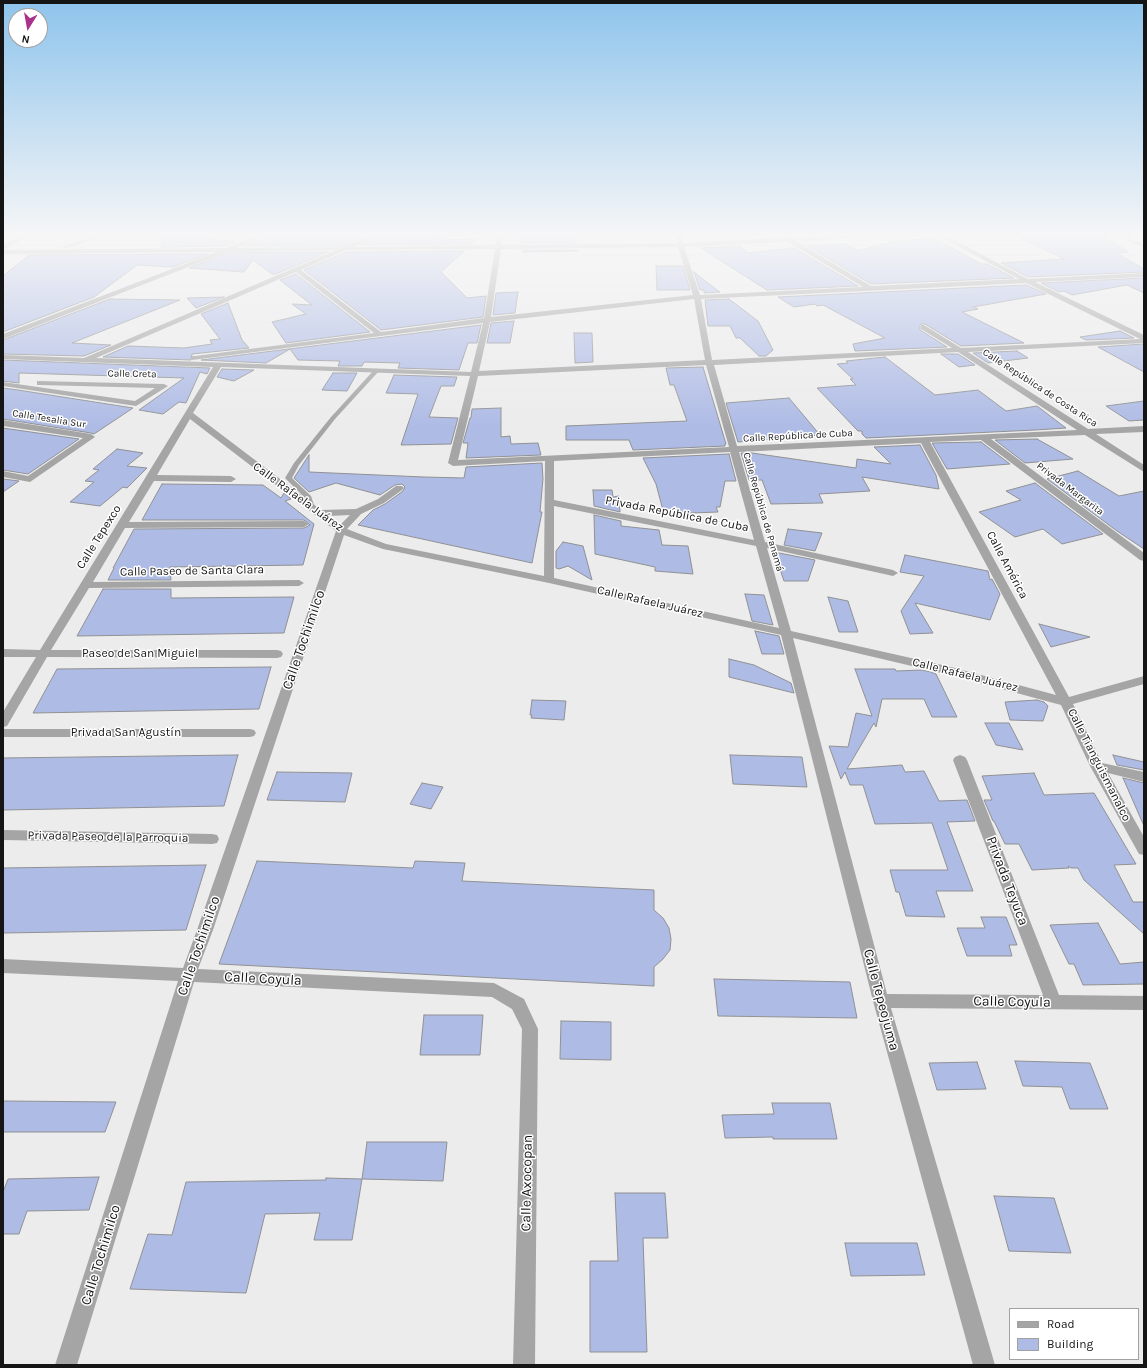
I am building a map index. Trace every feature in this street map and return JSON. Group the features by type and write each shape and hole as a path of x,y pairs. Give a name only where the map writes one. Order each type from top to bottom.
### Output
{"street":[{"path":"3,337 100,299"},
{"path":"84,360 226,299"},
{"path":"335,299 380,334"},
{"path":"474,374 487,320 490,299"},
{"path":"162,363 487,320 680,299"},
{"name":"Calle República de Panamá","path":"697,299 709,362 733,450 762,544 786,633"},
{"path":"1064,299 1144,338"},
{"name":"Calle República de Costa Rica","path":"924,326 1144,468"},
{"path":"3,357 474,374 1144,341"},
{"name":"Calle Tepexco","path":"3,723 43,654 151,478 218,365"},
{"name":"Calle República de Cuba","path":"474,374 452,463 925,441 1144,429"},
{"name":"Calle Creta","path":"3,383 164,386 136,404 3,383"},
{"name":"Calle Rafaela Juárez","path":"189,414 341,530 383,546 549,580 786,633 951,671 1066,702"},
{"name":"Calle Tesalia Sur","path":"3,423 91,437 30,479 3,474"},
{"name":"Privada Margarita","path":"983,437 1144,558"},
{"name":"Calle América","path":"925,441 1066,702"},
{"path":"549,580 550,459"},
{"path":"151,478 231,479"},
{"path":"341,530 358,512 381,501 399,488"},
{"name":"Privada República de Cuba","path":"549,502 762,544 893,573"},
{"path":"314,510 358,512"},
{"path":"122,525 304,524"},
{"name":"Calle Tochimilco","path":"66,1365 188,975 341,530"},
{"name":"Calle Paseo de Santa Clara","path":"85,586 299,583"},
{"name":"Calle Tepeojuma","path":"786,633 881,1001 984,1365"},
{"name":"Paseo de San Miguiel","path":"3,653 277,654"},
{"path":"1066,702 1144,680"},
{"name":"Calle Tianguismanalco","path":"1066,702 1097,766 1144,850"},
{"name":"Privada San Agustín","path":"3,733 250,733"},
{"name":"Privada Teyuca","path":"960,760 1054,1002"},
{"path":"1097,766 1144,777"},
{"name":"Privada Paseo de la Parroquia","path":"3,835 212,839"},
{"name":"Calle Coyula","path":"3,966 494,990 518,1004"},
{"name":"Calle Coyula","path":"881,1001 1144,1003"},
{"name":"Calle Axocopan","path":"518,1004 530,1029 524,1365"}],"lane":[{"path":"314,510 307,496 288,478 296,464 333,418 376,371"}],"building":[{"path":"3,299 89,299 3,332"},
{"path":"110,299 180,300 72,343 111,345 84,356 3,354 3,340"},
{"path":"188,299 219,299 196,308"},
{"path":"304,299 328,299 370,332 286,343 272,322 306,314 292,304 312,305"},
{"path":"341,299 486,299 483,317 381,330"},
{"path":"495,299 517,299 515,313 493,315"},
{"path":"729,299 758,321 773,350 766,356 759,356 740,338 736,338 730,326 708,326 705,300"},
{"path":"781,299 1019,299 973,307 978,309 962,312 1024,343 961,346 925,324 921,324 920,330 947,347 855,351 853,344 885,338 823,305 817,306 815,304 794,307"},
{"path":"228,303 242,340 249,348 192,354 191,360 103,357 128,346 184,348 212,344 210,340 220,339 201,314"},
{"path":"514,321 510,343 487,343 491,323"},
{"path":"481,325 477,343 468,343 459,370 398,368 400,363 364,362 362,366 338,366 340,361 298,360 290,349 266,363 201,360"},
{"path":"1120,331 1134,338 1086,340 1080,337"},
{"path":"574,333 592,333 593,362 575,363"},
{"path":"1144,344 1144,372 1098,347"},
{"path":"1017,351 1028,358 988,363 973,353"},
{"path":"941,354 958,354 975,365 959,367"},
{"path":"885,357 935,395 978,390 1006,411 1037,406 1066,428 866,438 862,434 862,431 858,431 817,388 856,385 850,379 853,379 837,364 848,363 846,361"},
{"path":"3,360 210,368 207,374 200,372 186,403 179,402 163,414 139,410 184,378 19,373 19,383 3,381"},
{"path":"703,367 726,444 725,446 633,450 629,440 566,440 566,426 687,421 674,385 670,385 666,368"},
{"path":"222,369 254,370 234,381 217,377"},
{"path":"333,373 357,373 347,391 322,390"},
{"path":"394,375 457,377 454,386 441,386 429,417 458,418 451,444 401,445 418,394 386,393"},
{"path":"3,388 133,408 94,434 3,419"},
{"path":"789,398 820,435 738,442 726,403"},
{"path":"1144,401 1144,420 1129,421 1106,406"},
{"path":"501,408 501,437 510,436 511,444 538,443 541,455 466,458 468,443 463,443 471,418 472,409"},
{"path":"3,428 79,439 28,474 3,470"},
{"path":"1037,439 1073,459 1025,463 995,440"},
{"path":"981,442 1010,464 947,469 932,443"},
{"path":"920,445 936,475 939,489 862,477 870,491 819,494 823,503 771,504 762,480 749,480 741,453 752,453 856,468 857,459 891,464 874,447"},
{"path":"117,449 143,453 127,466 147,468 127,488 123,487 100,506 70,502 94,482 85,481 99,470 93,469"},
{"path":"729,454 736,481 725,481 720,507 716,507 718,512 664,514 656,484 643,458"},
{"path":"309,455 309,472 424,477 464,478 466,467 542,463 543,479 540,512 542,512 532,563 358,525 373,510 385,504 403,491 405,487 402,484 395,485 380,495 336,483 309,492 294,478"},
{"path":"1078,471 1119,496 1144,491 1144,549 1117,531 1047,479"},
{"path":"3,479 19,481 3,492"},
{"path":"1035,483 1103,534 1062,544 1043,529 1015,537 979,512 1021,500 1006,491"},
{"path":"162,484 263,485 281,498 284,493 291,499 285,501 314,524 303,565 170,567 171,580 108,580 134,529 304,528 310,525 304,520 142,520"},
{"path":"593,490 612,490 613,497 619,496 620,512 594,506"},
{"path":"594,515 621,521 621,526 659,530 662,545 688,546 693,574 655,571 655,567 595,554"},
{"path":"788,529 822,533 815,551 784,545"},
{"path":"563,542 583,546 592,580 568,566 559,569 556,568 556,551"},
{"path":"774,552 815,560 808,581 784,581"},
{"path":"905,555 988,571 990,580 992,579 1000,594 990,620 915,603 933,633 910,634 901,611 924,576 900,572"},
{"path":"103,589 171,589 171,598 294,597 284,633 77,636"},
{"path":"745,594 764,595 773,625 752,621"},
{"path":"828,597 848,601 858,632 839,632"},
{"path":"1039,624 1090,637 1051,647"},
{"path":"755,631 779,636 784,654 762,654"},
{"path":"729,659 754,665 791,683 794,693 729,677"},
{"path":"271,667 259,709 33,713 57,669"},
{"path":"855,669 895,669 896,671 922,670 936,674 957,717 932,717 924,699 882,699 876,727 874,723 847,769 902,765 905,772 924,771 939,801 967,800 975,821 947,822 973,891 936,891 945,917 906,916 899,892 896,892 890,870 948,870 932,823 875,824 863,785 850,785 845,772 841,779 829,746 848,747 856,713 872,716"},
{"path":"532,700 566,701 564,720 531,718"},
{"path":"1037,700 1044,702 1048,706 1043,721 1010,720 1005,702"},
{"path":"985,723 1009,723 1023,750 996,745"},
{"path":"238,755 224,806 3,810 3,758"},
{"path":"730,755 802,757 807,787 733,784"},
{"path":"1113,755 1144,762 1144,770 1117,765"},
{"path":"277,772 352,773 345,802 267,800"},
{"path":"1034,773 1044,795 1094,793 1136,864 1114,865 1133,902 1144,902 1144,934 1084,880 1078,868 1071,868 1068,866 1069,868 1032,870 1019,844 1005,844 984,800 992,800 982,776"},
{"path":"1123,778 1144,783 1144,826"},
{"path":"422,783 443,787 431,809 410,804"},
{"path":"257,861 413,868 415,861 465,863 462,881 654,890 654,910 663,918 669,928 671,939 670,950 654,967 654,986 219,964"},
{"path":"206,865 186,930 3,933 3,868"},
{"path":"981,917 1006,917 1017,945 1009,945 1012,956 967,956 957,928 985,928"},
{"path":"1098,923 1120,964 1144,962 1144,984 1083,985 1074,964 1069,964 1050,925"},
{"path":"714,979 850,982 857,1018 718,1016"},
{"path":"424,1015 483,1015 480,1055 420,1055"},
{"path":"561,1021 611,1022 611,1060 560,1059"},
{"path":"1015,1061 1090,1063 1108,1109 1070,1109 1062,1087 1023,1086"},
{"path":"977,1062 986,1089 937,1090 929,1063"},
{"path":"3,1101 116,1102 105,1132 3,1132"},
{"path":"772,1103 830,1103 837,1139 773,1139 773,1137 725,1138 722,1115 774,1114"},
{"path":"367,1142 447,1142 443,1181 362,1179"},
{"path":"99,1177 89,1210 27,1211 19,1234 3,1234 3,1192 8,1179"},
{"path":"326,1178 362,1179 352,1240 314,1240 320,1213 265,1214 246,1293 130,1289 148,1234 172,1235 186,1182 326,1180"},
{"path":"615,1193 665,1193 668,1238 643,1238 647,1352 590,1352 590,1261 618,1261"},
{"path":"994,1196 1054,1198 1071,1253 1009,1251"},
{"path":"845,1243 917,1243 925,1275 851,1276"}]}
